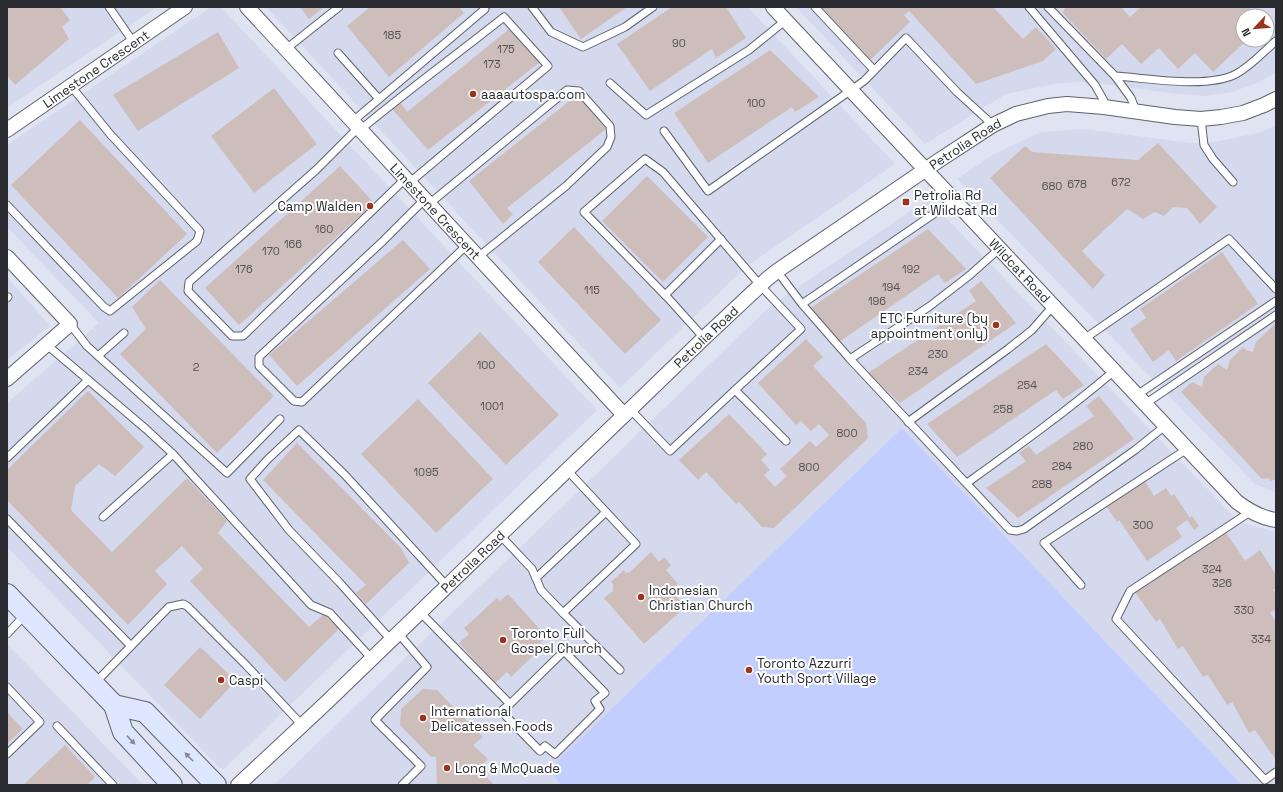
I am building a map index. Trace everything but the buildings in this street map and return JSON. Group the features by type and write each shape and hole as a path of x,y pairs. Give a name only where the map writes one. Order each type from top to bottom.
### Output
{"main road":[{"path":"7,594 114,705 124,732 172,785"},
{"path":"114,705 145,712 216,785"}],"street":[{"name":"Limestone Crescent","path":"247,7 478,257 627,412"},
{"name":"Wildcat Road","path":"773,7 1237,502 1250,512 1267,519 1276,520"},
{"name":"Limestone Crescent","path":"7,130 183,8"},
{"name":"Petrolia Road","path":"238,785 395,637 760,285 777,271 993,125 1016,114 1048,106 1067,104 1200,119 1243,113 1276,99"},
{"path":"7,257 70,324 7,379"}],"lane":[{"path":"109,7 134,43"},
{"path":"286,49 339,7"},
{"path":"357,127 388,107 504,17 548,66 407,181 243,336 232,336 188,291 189,282 316,170 357,127 379,99 485,9 484,7"},
{"path":"532,7 551,32 583,47 625,27 653,7"},
{"path":"815,7 874,70"},
{"path":"1030,7 1095,85 1104,100 1104,107"},
{"path":"1048,7 1115,76 1131,98 1136,112"},
{"path":"610,83 646,115 749,50 786,20"},
{"path":"664,131 708,192 864,81 906,38 957,92 993,125"},
{"path":"1115,76 1186,81 1227,78 1236,74 1247,66 1276,41"},
{"path":"338,53 379,99"},
{"path":"7,205 104,307 110,311 197,241 200,231 110,134 71,86"},
{"path":"467,245 302,402 294,401 259,366 259,357 383,240 427,202 567,90 580,91 610,126 611,137 607,148 566,186 478,257"},
{"path":"1200,119 1204,145 1213,159 1233,182"},
{"path":"627,412 670,451 802,329 760,285 663,172 645,159 584,212 665,295 704,338"},
{"path":"802,304 954,200"},
{"path":"665,295 721,239"},
{"path":"1084,339 1229,239 1276,289"},
{"path":"850,359 930,306 970,275 999,249"},
{"path":"777,271 802,304 850,359 1010,530 1018,531 1024,529 1135,450 1165,426"},
{"path":"1141,400 1276,301"},
{"path":"908,422 1032,330 1054,306"},
{"path":"1141,400 1276,315"},
{"path":"70,324 98,356 227,473 280,419"},
{"path":"98,356 124,333"},
{"path":"47,345 173,454 311,605 330,613 372,659"},
{"path":"967,483 1036,433 1114,371"},
{"path":"7,458 88,380"},
{"path":"735,390 786,441"},
{"path":"402,785 420,766 375,720 427,667 339,582 290,530 250,479 268,459 299,430 345,475 447,586"},
{"path":"1081,585 1044,543 1187,448"},
{"path":"103,517 173,454"},
{"path":"563,613 636,544 567,470"},
{"path":"536,578 606,512"},
{"path":"1250,512 1130,591 1116,619 1265,780 1276,772"},
{"path":"7,519 131,646"},
{"path":"500,535 532,569 541,590 620,670"},
{"path":"94,684 169,607 183,604 187,606 246,665 302,725"},
{"path":"420,612 510,704"},
{"path":"7,634 26,614"},
{"path":"564,651 605,693 595,701 600,709 555,754 545,746 540,751 501,711 510,704 564,651"},
{"path":"7,687 40,722 7,754"},
{"path":"57,726 113,785"}],"shaded area":[{"path":"7,7 157,7 7,108"},
{"path":"211,7 221,7 597,410 224,769 220,768 7,547 7,403 99,323 7,227 7,145"},
{"path":"266,7 748,7 895,164 747,266 620,388"},
{"path":"796,7 1275,7 1276,72 1257,83 1232,92 1204,96 1087,82 1059,83 1006,94 925,144"},
{"path":"1276,125 1276,493 1255,484 957,179 994,154 1041,132 1083,129 1191,143 1215,142 1262,132"},
{"path":"928,199 1239,522 1276,532 1276,785 1242,785 902,428 548,770 562,785 274,785 769,307"},
{"path":"7,277 50,326 7,360"},
{"path":"902,428 1242,785 562,785 548,770"},
{"path":"7,644 143,785 7,785"}],"place":[{"name":"aaaautospa.com","path":"473,94"},
{"name":"Petrolia Rd at Wildcat Rd","path":"906,202"},
{"name":"Camp Walden","path":"370,206"},
{"name":"ETC Furniture (by appointment only)","path":"996,325"},
{"name":"Indonesian Christian Church","path":"641,597"},
{"name":"Toronto Full Gospel Church","path":"503,640"},
{"name":"Toronto Azzurri Youth Sport Village","path":"749,670"},
{"name":"Caspi","path":"221,680"},
{"name":"International Delicatessen Foods","path":"423,718"},
{"name":"Long & McQuade","path":"447,768"}]}
